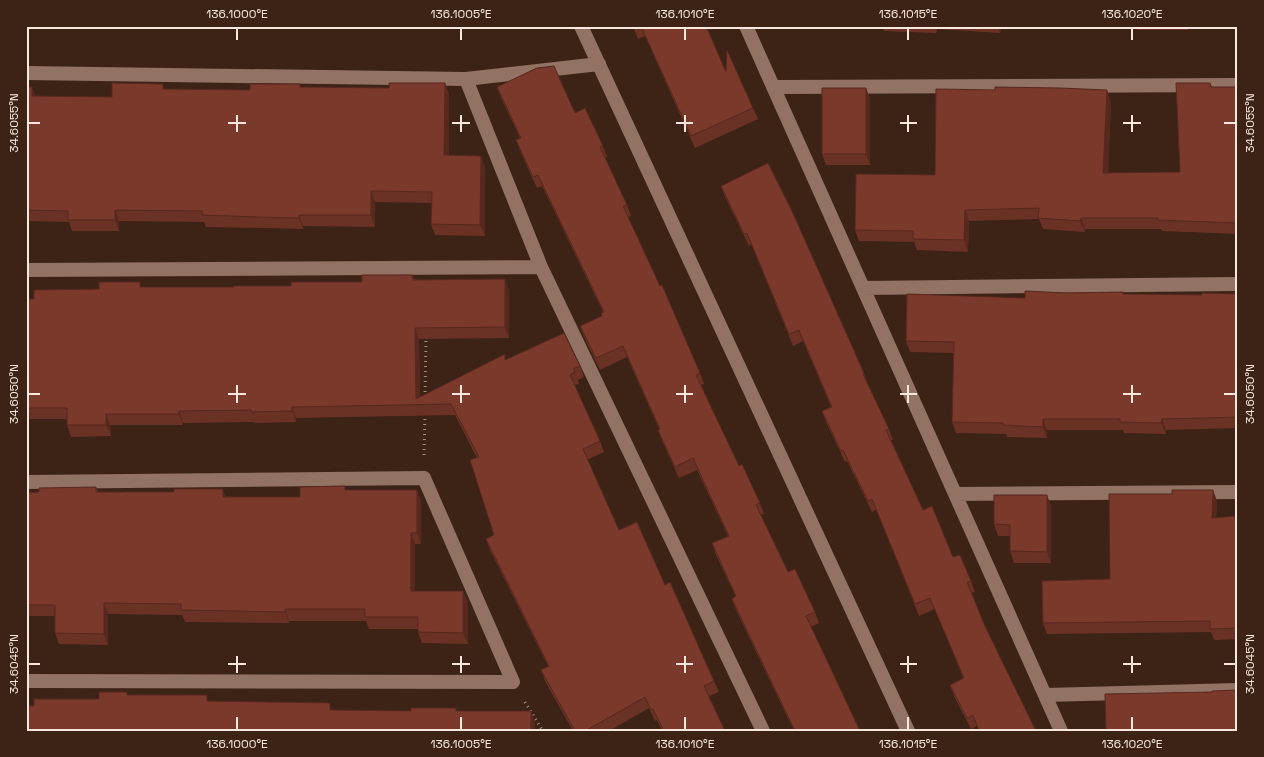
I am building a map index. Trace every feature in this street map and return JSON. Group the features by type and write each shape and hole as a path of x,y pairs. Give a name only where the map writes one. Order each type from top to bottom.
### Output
{"street":[{"path":"581,26 908,731"},
{"path":"746,26 1061,731"},
{"path":"26,73 466,79 599,64"},
{"path":"466,79 541,267 762,731"},
{"path":"774,87 1238,85"},
{"path":"26,270 541,267"},
{"path":"863,288 1238,284"},
{"path":"26,482 424,478 513,682 26,681"},
{"path":"955,494 1238,492"},
{"path":"1045,695 1238,690"}],"path":[{"path":"425,402 426,335"},
{"path":"424,478 425,411"},
{"path":"513,682 543,731"}],"building":[{"path":"641,26 706,26 726,72 727,50 753,108 691,136"},
{"path":"554,66 575,113 585,108 603,146 600,147 627,205 623,206 660,286 662,285 700,373 696,375 739,466 742,464 760,503 756,505 788,572 795,569 815,612 806,616 860,731 795,731 732,599 736,596 712,543 729,536 693,458 675,467 623,346 596,358 580,326 602,316 601,313 604,312 538,175 533,177 516,140 521,138 497,87 537,68"},
{"path":"112,83 163,84 163,89 250,90 250,84 300,84 300,87 389,88 389,83 445,83 444,155 481,156 480,225 431,224 432,192 371,191 371,215 299,215 299,218 202,215 202,211 115,210 115,220 68,220 68,211 26,210 26,87 32,87 32,96 112,97"},
{"path":"1176,83 1210,83 1211,87 1238,87 1238,223 1157,220 1158,218 1081,218 1080,221 1038,218 1039,208 965,210 964,240 913,239 913,231 855,230 856,174 935,175 936,89 995,90 995,87 1107,90 1103,173 1180,172"},
{"path":"822,88 866,88 866,154 822,154"},
{"path":"768,163 792,211 889,429 886,430 923,510 932,506 953,557 960,555 971,581 967,582 984,624 1036,731 979,731 973,715 967,718 950,685 964,678 930,598 915,604 872,499 868,501 822,411 832,407 799,330 789,334 747,233 744,234 721,186"},
{"path":"362,275 412,275 413,280 505,279 505,327 415,328 416,399 505,354 505,360 564,333 580,366 573,369 575,372 570,375 600,441 583,449 619,530 637,522 665,585 670,582 714,681 704,686 725,731 664,731 645,697 585,731 575,731 541,670 549,666 486,539 494,535 470,460 479,457 451,404 292,407 292,411 179,411 179,414 106,414 106,425 67,425 67,408 26,408 26,299 34,299 34,290 99,289 99,282 140,282 140,287 291,286 291,282 362,282"},
{"path":"1025,291 1067,293 1123,292 1123,294 1238,294 1238,417 1162,419 1161,423 1120,422 1120,419 1043,419 1043,427 1003,425 1003,423 952,422 954,342 906,341 907,294 1025,298"},
{"path":"345,486 345,490 417,490 417,533 411,533 411,591 463,591 463,633 418,632 418,617 365,617 365,609 285,609 285,612 181,610 181,604 104,603 104,634 55,633 55,605 26,605 26,493 39,492 39,488 96,487 96,492 174,492 174,489 223,489 223,497 300,497 300,487"},
{"path":"1172,490 1213,490 1212,518 1238,516 1238,628 1210,629 1210,621 1043,623 1042,581 1110,579 1109,494 1172,494"},
{"path":"994,495 1047,495 1047,552 1010,551 1010,525 994,524"},
{"path":"1238,690 1238,731 1106,731 1105,694"},
{"path":"99,692 127,692 127,695 207,695 207,701 330,703 330,710 411,711 411,708 456,708 456,711 531,711 531,731 26,731 26,706 34,706 34,699 99,699"}]}
